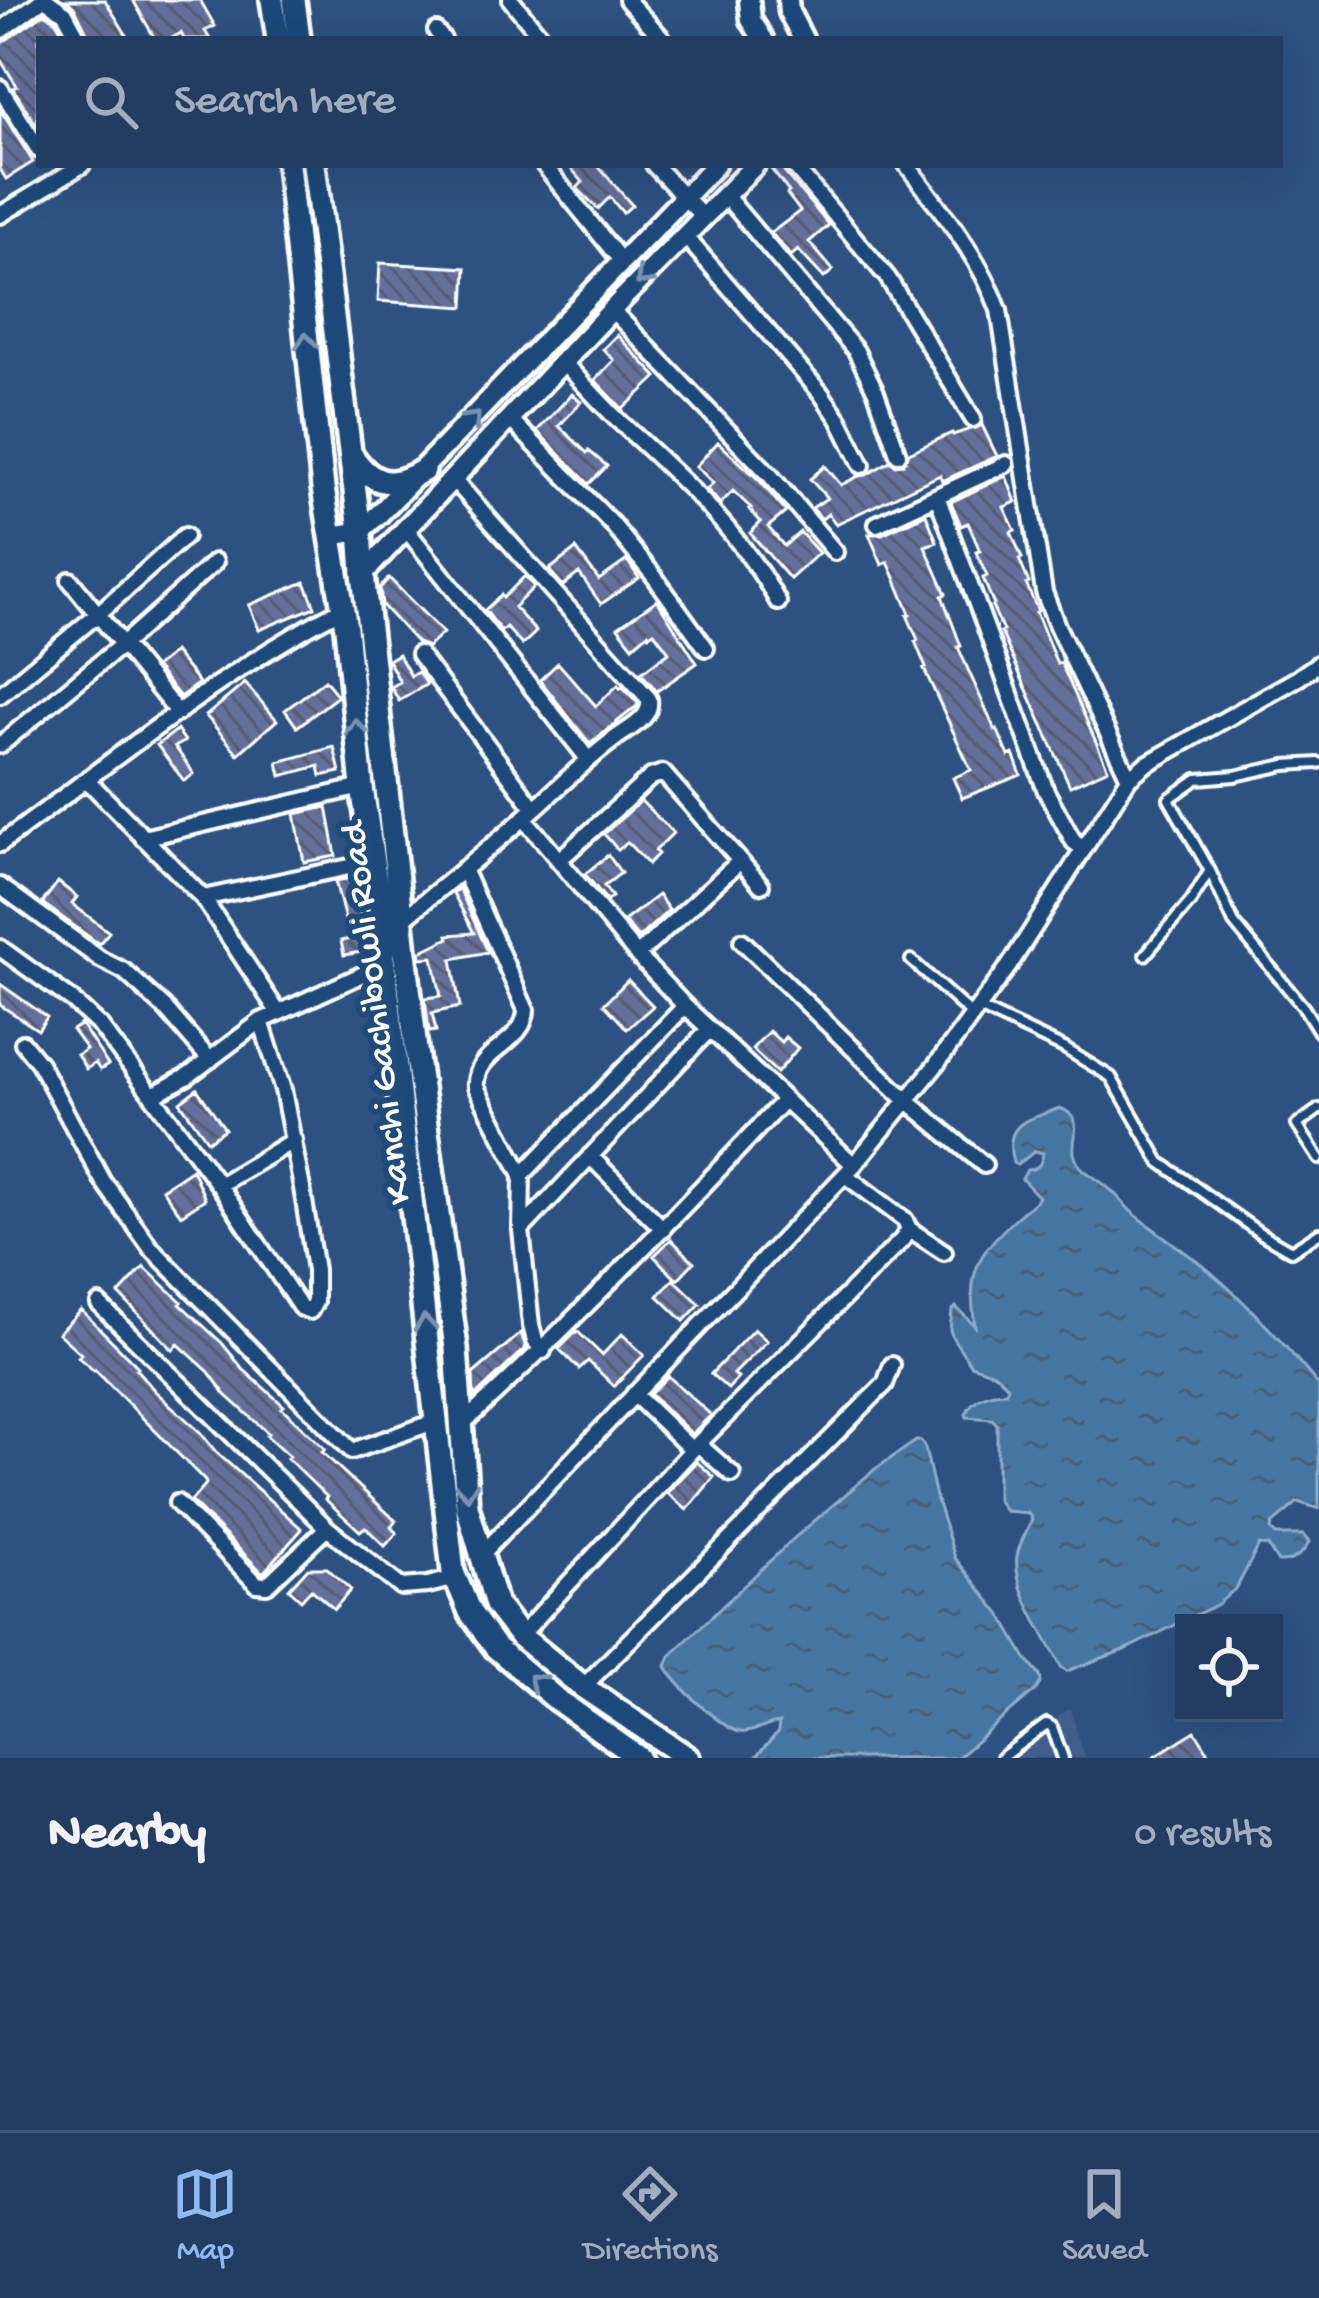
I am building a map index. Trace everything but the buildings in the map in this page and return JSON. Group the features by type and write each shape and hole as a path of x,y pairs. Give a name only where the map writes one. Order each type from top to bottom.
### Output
{"main road":[{"path":"272,0 278,36"},
{"path":"294,0 299,36"},
{"name":"Kanchi Gachibowli Road","path":"288,168 320,466 384,935 453,1572 470,1612 494,1647 556,1699 639,1758"},
{"name":"Kanchi Gachibowli Road","path":"314,168 360,531 416,1050 449,1286 467,1506 496,1605 520,1636 583,1687 688,1758"},
{"path":"350,453 362,472 377,480 396,481 424,470"},
{"path":"344,619 370,625"}],"street":[{"path":"0,31 44,0 65,13 77,36"},
{"path":"511,0 541,36"},
{"path":"627,0 660,36"},
{"path":"748,0 751,20 761,36"},
{"path":"788,0 801,36"},
{"path":"0,88 36,145"},
{"path":"51,168 58,180"},
{"path":"0,215 77,168"},
{"path":"546,168 622,262"},
{"path":"657,168 704,217"},
{"path":"332,536 360,531 424,470 712,168"},
{"path":"362,574 752,168"},
{"path":"796,168 888,278 973,418"},
{"path":"909,168 970,249 999,310 1044,592 1130,778"},
{"path":"725,195 856,351 898,454"},
{"path":"685,236 820,392 862,465"},
{"path":"612,310 770,475 835,552"},
{"path":"563,362 676,472 762,573 778,602"},
{"path":"510,419 612,524 706,649"},
{"path":"877,524 1006,464"},
{"path":"402,920 588,759 650,712 649,699 453,479"},
{"path":"937,496 1046,791 1074,842 1084,849"},
{"path":"406,529 588,759"},
{"path":"0,695 185,536"},
{"path":"0,745 215,562"},
{"path":"70,580 178,713"},
{"path":"0,844 178,713 301,630 344,619"},
{"path":"419,654 559,860 638,955 909,1229 944,1252"},
{"path":"482,1555 849,1170 936,1065 1009,966 1130,778 1145,764 1319,663"},
{"path":"559,860 657,772 669,777 761,885"},
{"path":"87,780 203,898 278,1012"},
{"path":"143,838 362,787"},
{"path":"638,955 740,861"},
{"path":"203,898 373,862"},
{"path":"463,869 526,1010 520,1029 480,1065 475,1076 476,1088 521,1175 521,1230 531,1325 543,1351"},
{"path":"0,886 100,959 124,971 166,1009 210,1060"},
{"path":"742,941 905,1099 984,1165"},
{"path":"0,948 73,1000 101,1027 219,1185 300,1306 310,1311 315,1302 315,1270 294,1140 261,1021"},
{"path":"154,1095 261,1021 385,964"},
{"path":"521,1175 686,1006"},
{"path":"521,1230 709,1030"},
{"path":"23,1043 39,1063 103,1181 152,1248 352,1451 436,1420"},
{"path":"461,1425 543,1351 784,1100"},
{"path":"219,1185 294,1140"},
{"path":"590,1156 663,1229"},
{"path":"520,1636 694,1447 909,1229"},
{"path":"99,1304 327,1528 401,1587 456,1578"},
{"path":"583,1687 885,1384 892,1365"},
{"path":"634,1394 732,1474"},
{"path":"177,1503 257,1584 268,1585 327,1528"}],"lane":[{"path":"1319,764 1197,778 1169,799 1234,923 1319,1032"},
{"path":"1144,955 1210,871"},
{"path":"911,960 975,1011 1064,1048 1111,1077 1160,1162 1260,1233 1292,1251 1319,1233"},
{"path":"1319,1109 1297,1125 1319,1159"},
{"path":"1001,1758 1047,1724 1063,1758"}],"shaded area":[{"path":"1070,1708 1085,1758 1004,1758"}],"water":[{"path":"1060,1108 1070,1113 1076,1128 1074,1153 1084,1170 1233,1292 1319,1386 1319,1509 1298,1502 1271,1530 1276,1535 1303,1535 1309,1542 1304,1550 1278,1562 1268,1546 1259,1545 1237,1587 1218,1604 1198,1614 1175,1614 1175,1625 1067,1671 1020,1583 1017,1556 1032,1519 1028,1513 1005,1511 997,1499 997,1424 966,1414 977,1400 1006,1392 1008,1386 994,1373 971,1365 950,1330 956,1307 975,1326 972,1291 978,1265 992,1242 1039,1197 1022,1179 1027,1170 1039,1165 1043,1153 1035,1151 1017,1165 1011,1149 1015,1130"},
{"path":"916,1441 925,1448 955,1558 1001,1615 1041,1682 957,1758 755,1758 778,1732 779,1723 745,1732 732,1729 678,1683 666,1666 670,1656 792,1540"}]}
